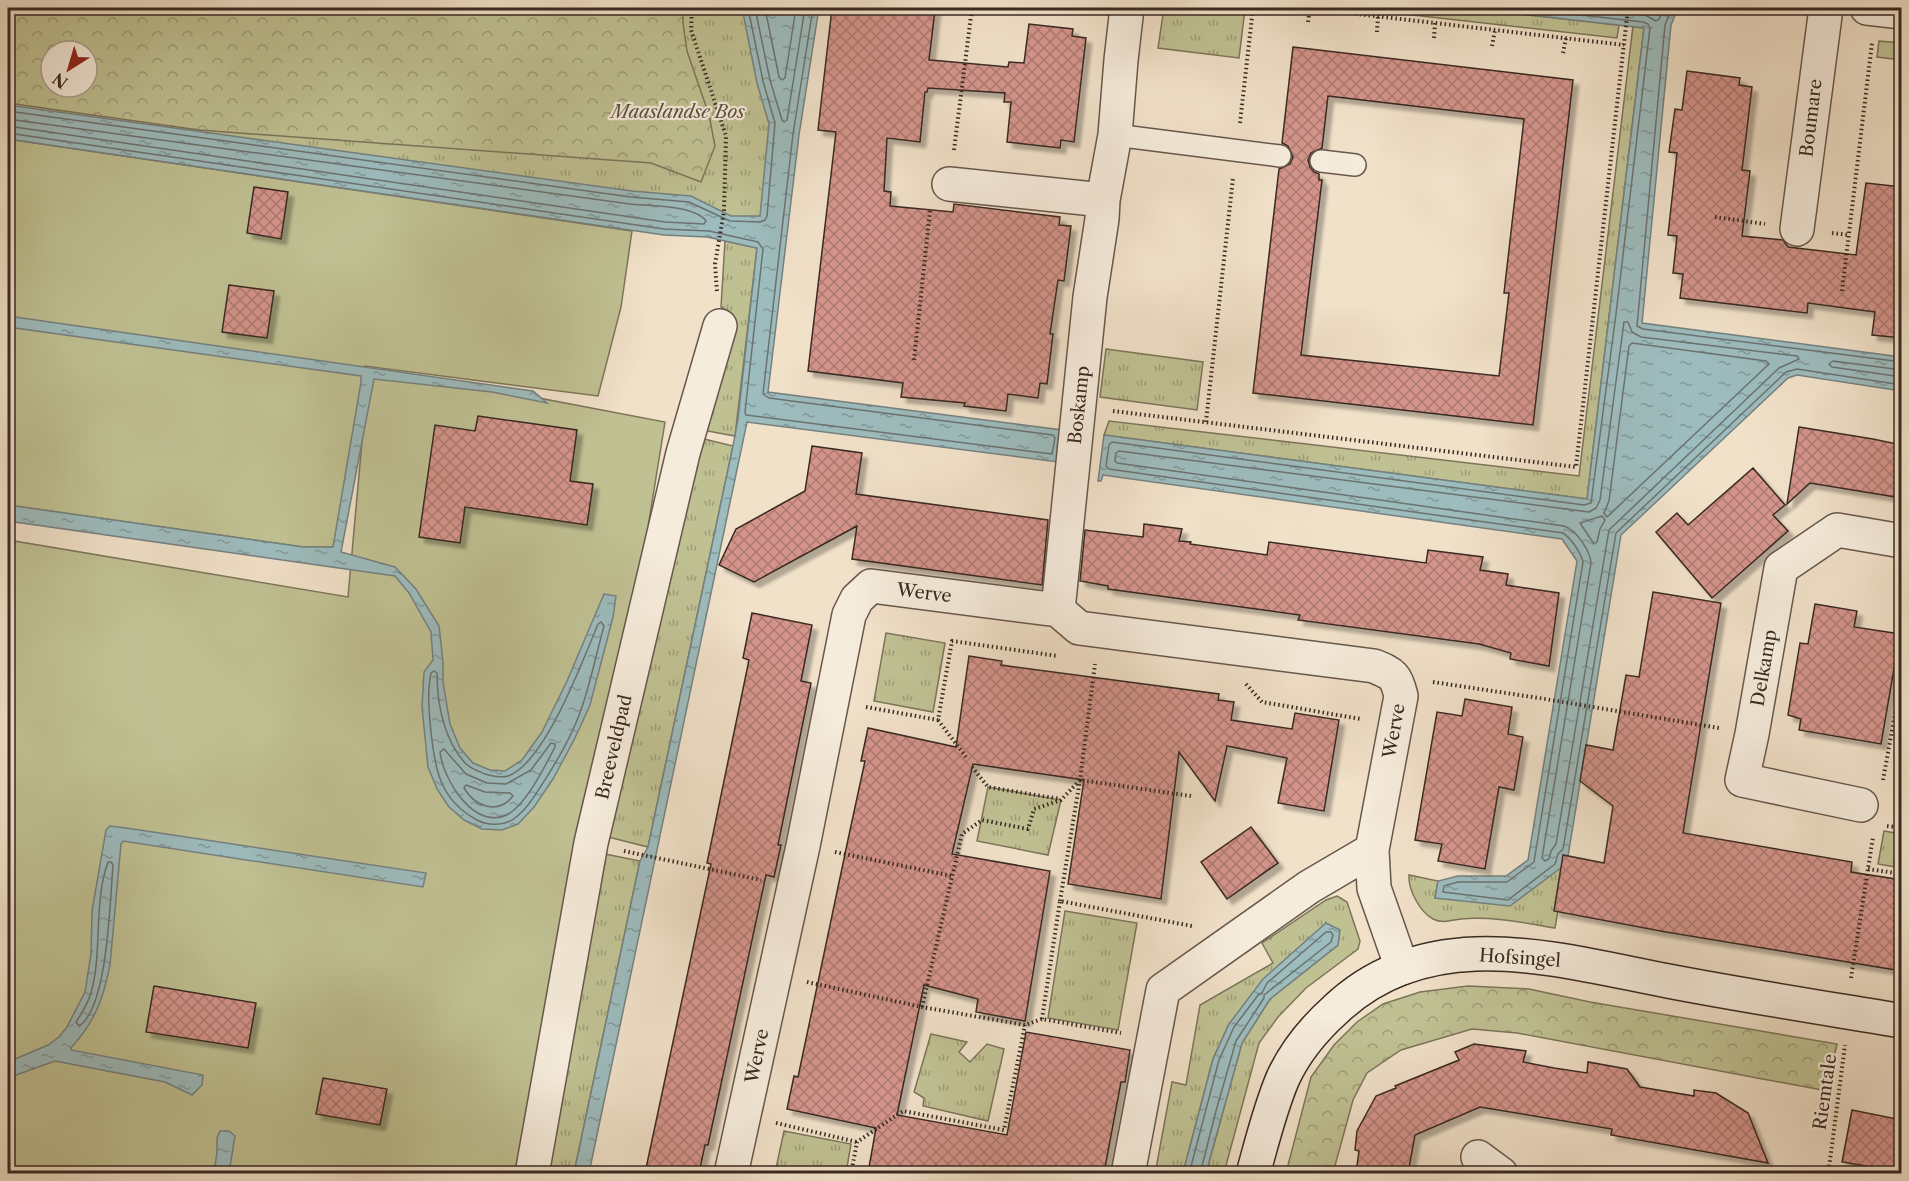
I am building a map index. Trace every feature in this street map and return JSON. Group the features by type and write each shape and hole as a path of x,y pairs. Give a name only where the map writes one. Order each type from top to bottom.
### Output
{"street":[{"name":"Boskamp","path":"1059,610 1090,297 1103,200 1115,135 1120,60 1127,8"},
{"name":"Boumare","path":"1797,229 1826,8"},
{"path":"1870,22 1902,12"},
{"path":"949,184 1103,200"},
{"name":"Breeveldpad","path":"532,1173 591,843 683,453 720,326"},
{"name":"Delkamp","path":"1871,796 1742,780 1781,568 1837,530 1902,541"},
{"name":"Werve","path":"731,1173 803,846 830,701 849,615 857,599 871,586 1059,610 1079,628 1374,666 1393,674 1401,696 1372,849 1374,888 1402,968"},
{"path":"1128,1173 1163,990 1309,886 1372,849"},
{"name":"Hofsingel","path":"1253,1173 1284,1077 1302,1046 1323,1021 1369,982 1429,959 1512,954 1557,958 1670,981 1902,1021"}],"lane":[{"path":"1115,135 1280,156"},
{"path":"1321,160 1354,165"}],"path":[{"path":"692,8 691,30 726,136 724,211 715,264"},
{"path":"1206,423 1253,8"},
{"path":"1306,8 1624,45"},
{"path":"1308,22 1311,8"},
{"path":"1079,407 1576,467 1628,8"},
{"path":"1377,32 1378,16"},
{"path":"1842,291 1870,22"},
{"path":"1434,38 1436,23"},
{"path":"1492,46 1495,30"},
{"path":"1563,53 1566,38"},
{"path":"938,720 952,641 1062,657"},
{"path":"1042,1019 1080,780 1095,662"},
{"path":"1871,796 1899,701 1902,676"},
{"path":"1245,682 1262,702 1396,725"},
{"path":"1398,683 1434,682 1752,734"},
{"path":"830,701 938,720 966,757"},
{"path":"972,766 988,787 1061,800"},
{"path":"1080,780 1191,796"},
{"path":"921,1007 962,834 982,820 1028,829 1034,809 1061,800 1080,780"},
{"name":"Riemtale","path":"1833,1173 1829,1168 1846,1041 1846,1011 1873,835"},
{"path":"803,846 952,876"},
{"path":"633,853 794,887"},
{"path":"1868,869 1902,874"},
{"path":"1060,901 1243,935"},
{"path":"775,975 921,1007 1025,1025 1042,1019 1154,1039"},
{"path":"851,1173 857,1142 903,1111 1004,1130 1025,1025"},
{"path":"745,1116 857,1142"}],"green space":[{"name":"Maaslandse Bos","path":"8,8 802,8 766,230 8,120"},
{"name":"Maaslandse Bos","path":"8,8 683,8 687,51 709,115 715,146 701,182 651,163 199,130 8,103"},
{"path":"1164,8 1245,9 1239,58 1158,48"},
{"path":"1350,8 1465,8 1619,25 1617,38"},
{"path":"1633,26 1644,28 1587,499 1104,435 1109,421 1579,476"},
{"path":"1879,41 1901,43 1901,60 1877,57"},
{"path":"8,139 632,231 621,307 598,396 365,366 334,547 303,547 8,505"},
{"path":"725,241 757,248 735,436 702,430 722,358 726,310 721,307"},
{"path":"1106,349 1203,362 1197,410 1100,397"},
{"path":"368,375 481,387 665,422 648,527 572,888 524,1173 8,1173 8,540 348,597"},
{"path":"700,438 733,446 648,847 600,835"},
{"path":"886,633 945,643 933,712 874,701"},
{"path":"988,787 1061,800 1048,855 977,841"},
{"path":"1884,831 1901,834 1901,868 1878,864"},
{"path":"600,853 640,861 574,1173 527,1174"},
{"path":"1562,867 1564,876 1555,928 1485,918 1444,921 1433,919 1419,906 1409,881 1409,875 1438,881 1435,898"},
{"path":"1337,896 1347,902 1360,941 1358,949 1306,988 1278,1017 1259,1043 1224,1173 1206,1173 1242,1043 1270,999 1338,945 1229,1024 1213,1059 1183,1173 1155,1174 1172,1082 1186,1085 1200,1005 1273,963 1262,943 1326,900"},
{"path":"1065,911 1137,923 1118,1030 1048,1018"},
{"path":"1468,986 1529,989 1590,1002 1837,1044 1827,1087 1822,1090 1517,1033 1472,1029 1401,1050 1367,1073 1353,1100 1333,1173 1286,1173 1311,1077 1334,1045 1357,1022 1383,1004 1420,992"},
{"path":"931,1034 967,1042 959,1052 970,1062 987,1044 1004,1049 988,1121 923,1106 924,1098 914,1092"},
{"path":"784,1131 851,1144 846,1173 775,1173"}],"water":[{"path":"742,8 819,8 799,135 768,392 1062,430 1058,462 747,422 589,1173 574,1173 640,861 648,847 733,446 757,248 707,237 664,235 8,139 8,105 632,191 691,196 731,216 760,216 769,124 757,83"},
{"path":"1465,8 1678,8 1671,25 1642,323 1901,357 1901,391 1797,375 1788,378 1621,535 1568,856 1562,867 1510,906 1435,898 1438,881 1458,876 1506,876 1528,860 1577,561 1562,539 1103,475 1101,481 1098,481 1104,435 1587,499 1644,28"},
{"path":"8,316 533,391 547,403 492,392 374,379 341,552 395,567 416,589 439,626 443,682 450,724 460,748 473,763 490,770 505,771 522,760 542,732 567,681 604,594 616,596 613,617 590,705 553,779 534,807 518,824 502,830 482,829 464,820 449,807 437,789 428,767 422,707 424,672 433,660 431,632 409,593 395,576 8,521 8,505 303,547 333,547 361,376 8,327"},
{"path":"110,826 426,873 423,887 123,841 107,978 97,1010 71,1050 203,1075 202,1085 192,1095 165,1082 55,1061 8,1078 8,1062 48,1045 59,1037 67,1027 85,992 91,954 92,911 106,830"},
{"path":"1326,923 1340,930 1338,945 1270,999 1242,1043 1206,1173 1183,1173 1213,1059 1229,1024 1263,979"},
{"path":"220,1131 229,1131 235,1136 229,1173 214,1173 217,1138"}],"building":[{"path":"832,8 935,10 929,60 1008,67 1009,62 1024,63 1029,24 1073,29 1072,36 1086,38 1074,142 1061,140 1060,148 1007,142 1011,102 1004,102 1005,93 928,88 925,92 920,142 887,138 884,191 891,192 890,206 953,212 954,204 1060,217 1059,225 1071,226 1064,281 1058,280 1050,334 1053,334 1047,384 1040,383 1038,398 1008,394 1006,411 964,406 965,403 901,397 903,383 808,371 836,132 818,130"},
{"path":"1293,47 1573,80 1533,425 1253,393 1279,169 1290,164 1293,157 1288,146 1282,143","holes":["1328,96 1524,119 1504,293 1509,293 1499,376 1301,355 1322,180 1319,180 1319,174 1310,167 1308,160 1311,153 1322,148"]},
{"path":"1687,71 1740,78 1739,85 1752,87 1742,170 1750,171 1742,236 1783,240 1788,247 1856,255 1866,183 1902,187 1902,338 1872,335 1875,312 1808,303 1807,313 1680,298 1683,274 1673,273 1677,236 1668,235 1677,153 1669,152 1675,109 1682,110"},
{"path":"254,187 288,192 281,239 247,233"},
{"path":"229,285 274,291 267,338 222,332"},
{"path":"478,416 577,430 570,481 593,484 587,525 465,507 460,543 419,537 435,425 475,431"},
{"path":"1799,427 1902,445 1902,498 1810,483 1787,504"},
{"path":"812,446 862,453 856,494 1048,520 1042,585 852,559 857,526 754,582 719,565 736,529 805,491"},
{"path":"1753,468 1785,505 1773,515 1788,531 1712,598 1656,532 1677,513 1688,525"},
{"path":"1144,524 1182,529 1179,541 1191,542 1190,544 1267,555 1269,542 1426,563 1428,550 1483,557 1480,570 1508,574 1506,585 1559,593 1549,666 1510,659 1511,653 1479,644 1298,620 1300,615 1108,589 1108,586 1080,581 1085,530 1143,537"},
{"path":"1653,592 1721,603 1683,833 1852,862 1851,872 1902,880 1902,971 1554,911 1563,855 1604,863 1613,806 1580,781 1586,745 1613,750 1626,675 1639,677"},
{"path":"1815,604 1857,611 1854,627 1900,634 1881,744 1799,730 1801,719 1788,715 1800,643 1808,644"},
{"path":"752,613 812,625 801,681 811,683 778,845 781,845 774,877 766,875 708,1145 705,1145 699,1173 645,1173 711,864 707,863 749,660 743,658"},
{"path":"969,656 1002,661 1001,665 1219,694 1218,700 1234,702 1231,720 1292,729 1295,713 1339,720 1324,811 1278,803 1287,758 1227,746 1215,801 1179,752 1161,899 1068,884 1084,780 973,764 952,854 1050,871 1025,1021 976,1012 978,999 924,985 897,1115 1007,1135 1026,1032 1130,1050 1125,1082 1121,1082 1104,1173 868,1173 876,1128 787,1109 794,1076 798,1077 865,761 861,761 868,728 956,747"},
{"path":"1465,699 1512,707 1508,734 1523,737 1514,790 1499,787 1485,869 1438,861 1442,844 1415,840 1437,712 1462,716"},
{"path":"1251,827 1278,863 1227,899 1201,862"},
{"path":"154,986 256,1003 248,1048 146,1032"},
{"path":"1474,1044 1526,1051 1523,1062 1554,1068 1587,1073 1588,1062 1627,1069 1640,1087 1694,1096 1694,1090 1716,1093 1748,1113 1768,1163 1611,1135 1612,1129 1480,1107 1415,1135 1408,1173 1356,1173 1359,1151 1355,1150 1357,1131 1376,1096 1459,1060 1455,1052"},
{"path":"323,1078 387,1089 380,1125 316,1114"},
{"path":"1852,1110 1902,1120 1902,1172 1842,1162"}]}
